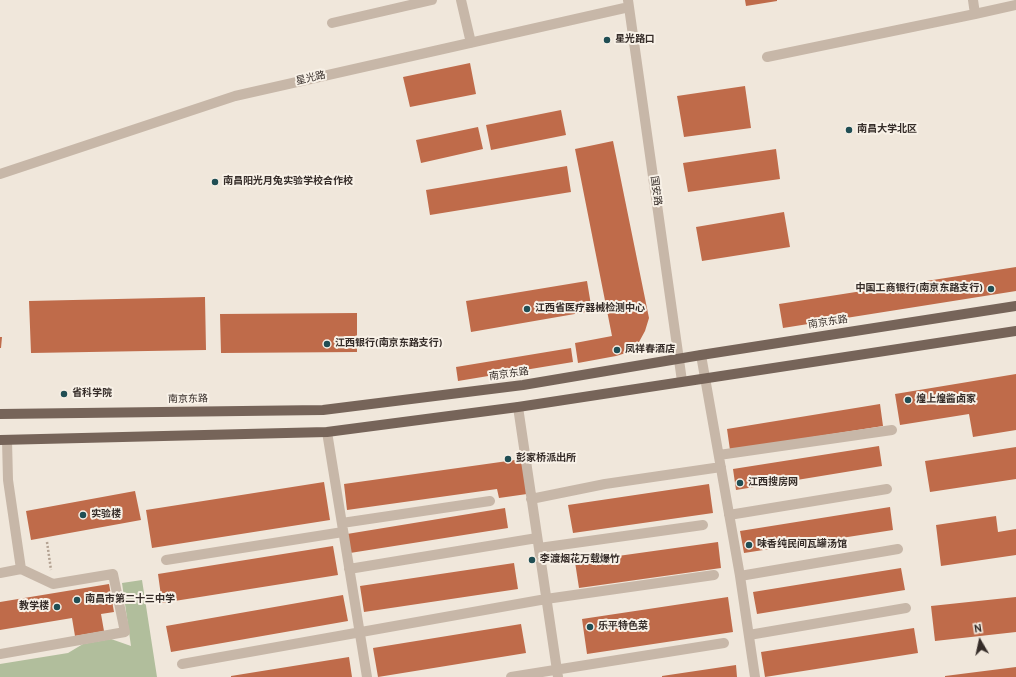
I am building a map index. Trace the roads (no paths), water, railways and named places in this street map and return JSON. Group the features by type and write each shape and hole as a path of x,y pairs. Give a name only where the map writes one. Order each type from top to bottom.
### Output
{"main road":[{"name":"南京东路","path":"0,414 323,410 523,385 702,355 1016,306"},
{"path":"4,440 327,432 518,407 1016,331"}],"street":[{"path":"332,24 432,0"},
{"path":"461,0 471,43"},
{"path":"973,0 975,14"},
{"name":"星光路","path":"0,174 235,96 471,43 628,4"},
{"name":"国安路","path":"628,4 682,381"},
{"path":"767,57 1016,5"},
{"path":"702,355 756,677"},
{"path":"518,407 558,674"},
{"path":"719,455 892,430"},
{"path":"327,432 367,677"},
{"path":"4,440 8,480 22,570"},
{"path":"532,499 604,484 721,467"},
{"path":"729,515 887,489"},
{"path":"166,560 490,501"},
{"path":"349,569 538,543 703,524"},
{"path":"740,576 898,549"},
{"path":"0,573 22,570 53,584 114,574 125,632 0,654"},
{"path":"182,664 546,599 714,575"},
{"path":"749,635 906,608"},
{"path":"512,677 558,674 724,643"}],"place":[{"name":"星光路口","path":"607,40"},
{"name":"南昌大学北区","path":"849,130"},
{"name":"南昌阳光月兔实验学校合作校","path":"215,182"},
{"name":"中国工商银行(南京东路支行)","path":"991,289"},
{"name":"江西省医疗器械检测中心","path":"527,309"},
{"name":"江西银行(南京东路支行)","path":"327,344"},
{"name":"凤祥春酒店","path":"617,350"},
{"name":"省科学院","path":"64,394"},
{"name":"煌上煌酱卤家","path":"908,400"},
{"name":"彭家桥派出所","path":"508,459"},
{"name":"江西搜房网","path":"740,483"},
{"name":"实验楼","path":"83,515"},
{"name":"味香纯民间瓦罐汤馆","path":"749,545"},
{"name":"李渡烟花万载爆竹","path":"532,560"},
{"name":"南昌市第二十三中学","path":"77,600"},
{"name":"教学楼","path":"57,607"},
{"name":"乐平特色菜","path":"590,627"}]}
